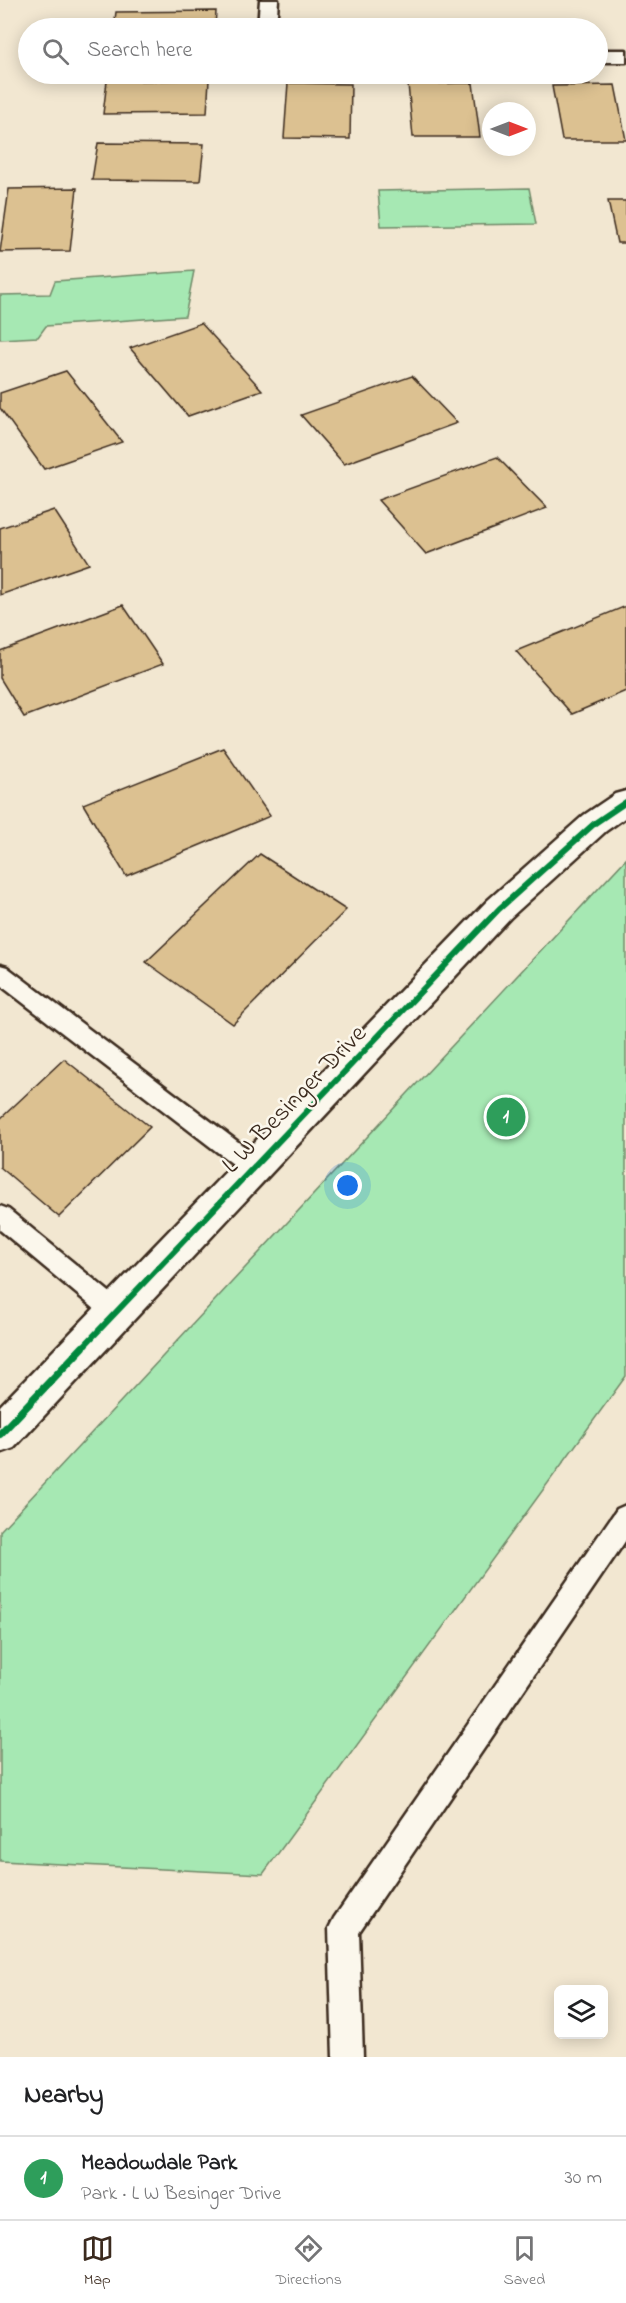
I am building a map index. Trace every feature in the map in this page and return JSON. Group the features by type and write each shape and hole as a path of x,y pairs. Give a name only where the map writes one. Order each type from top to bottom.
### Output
{"street":[{"path":"268,18 269,0"},
{"path":"608,56 626,56"},
{"name":"L W Besinger Drive","path":"0,1434 500,909 596,823 626,802"}],"lane":[{"path":"0,973 254,1167"},
{"path":"0,1216 116,1312"},
{"path":"348,2057 344,1928 626,1518"}],"green space":[{"path":"529,188 536,224 381,226 378,191"},
{"path":"194,271 185,316 46,326 38,337 0,339 0,295 50,294 55,281"},
{"path":"626,859 626,1376 263,1874 0,1861 0,1531"}],"building":[{"path":"216,11 216,18 115,18 116,12"},
{"path":"107,84 209,84 207,113 103,114"},
{"path":"288,84 351,84 350,139 284,138"},
{"path":"408,84 473,84 480,137 413,137"},
{"path":"615,85 626,140 562,140 552,86"},
{"path":"98,143 204,144 200,181 92,180"},
{"path":"77,188 70,251 0,252 9,189"},
{"path":"608,201 626,201 626,243 617,243"},
{"path":"201,323 262,390 188,416 130,348"},
{"path":"66,371 122,442 44,469 0,408 0,393"},
{"path":"412,376 457,423 344,464 301,415"},
{"path":"497,457 547,508 426,554 378,500"},
{"path":"54,510 89,564 0,595 0,528"},
{"path":"123,605 163,664 24,717 0,678 0,651"},
{"path":"626,606 626,691 572,714 516,651"},
{"path":"223,748 270,816 126,876 83,804"},
{"path":"260,854 346,910 233,1024 146,962"},
{"path":"64,1059 150,1127 59,1217 0,1167 0,1119"}],"cycle path":[{"path":"0,1434 499,909 595,823 626,802"}],"place":[{"name":"Meadowdale Park","path":"506,1117"}]}
